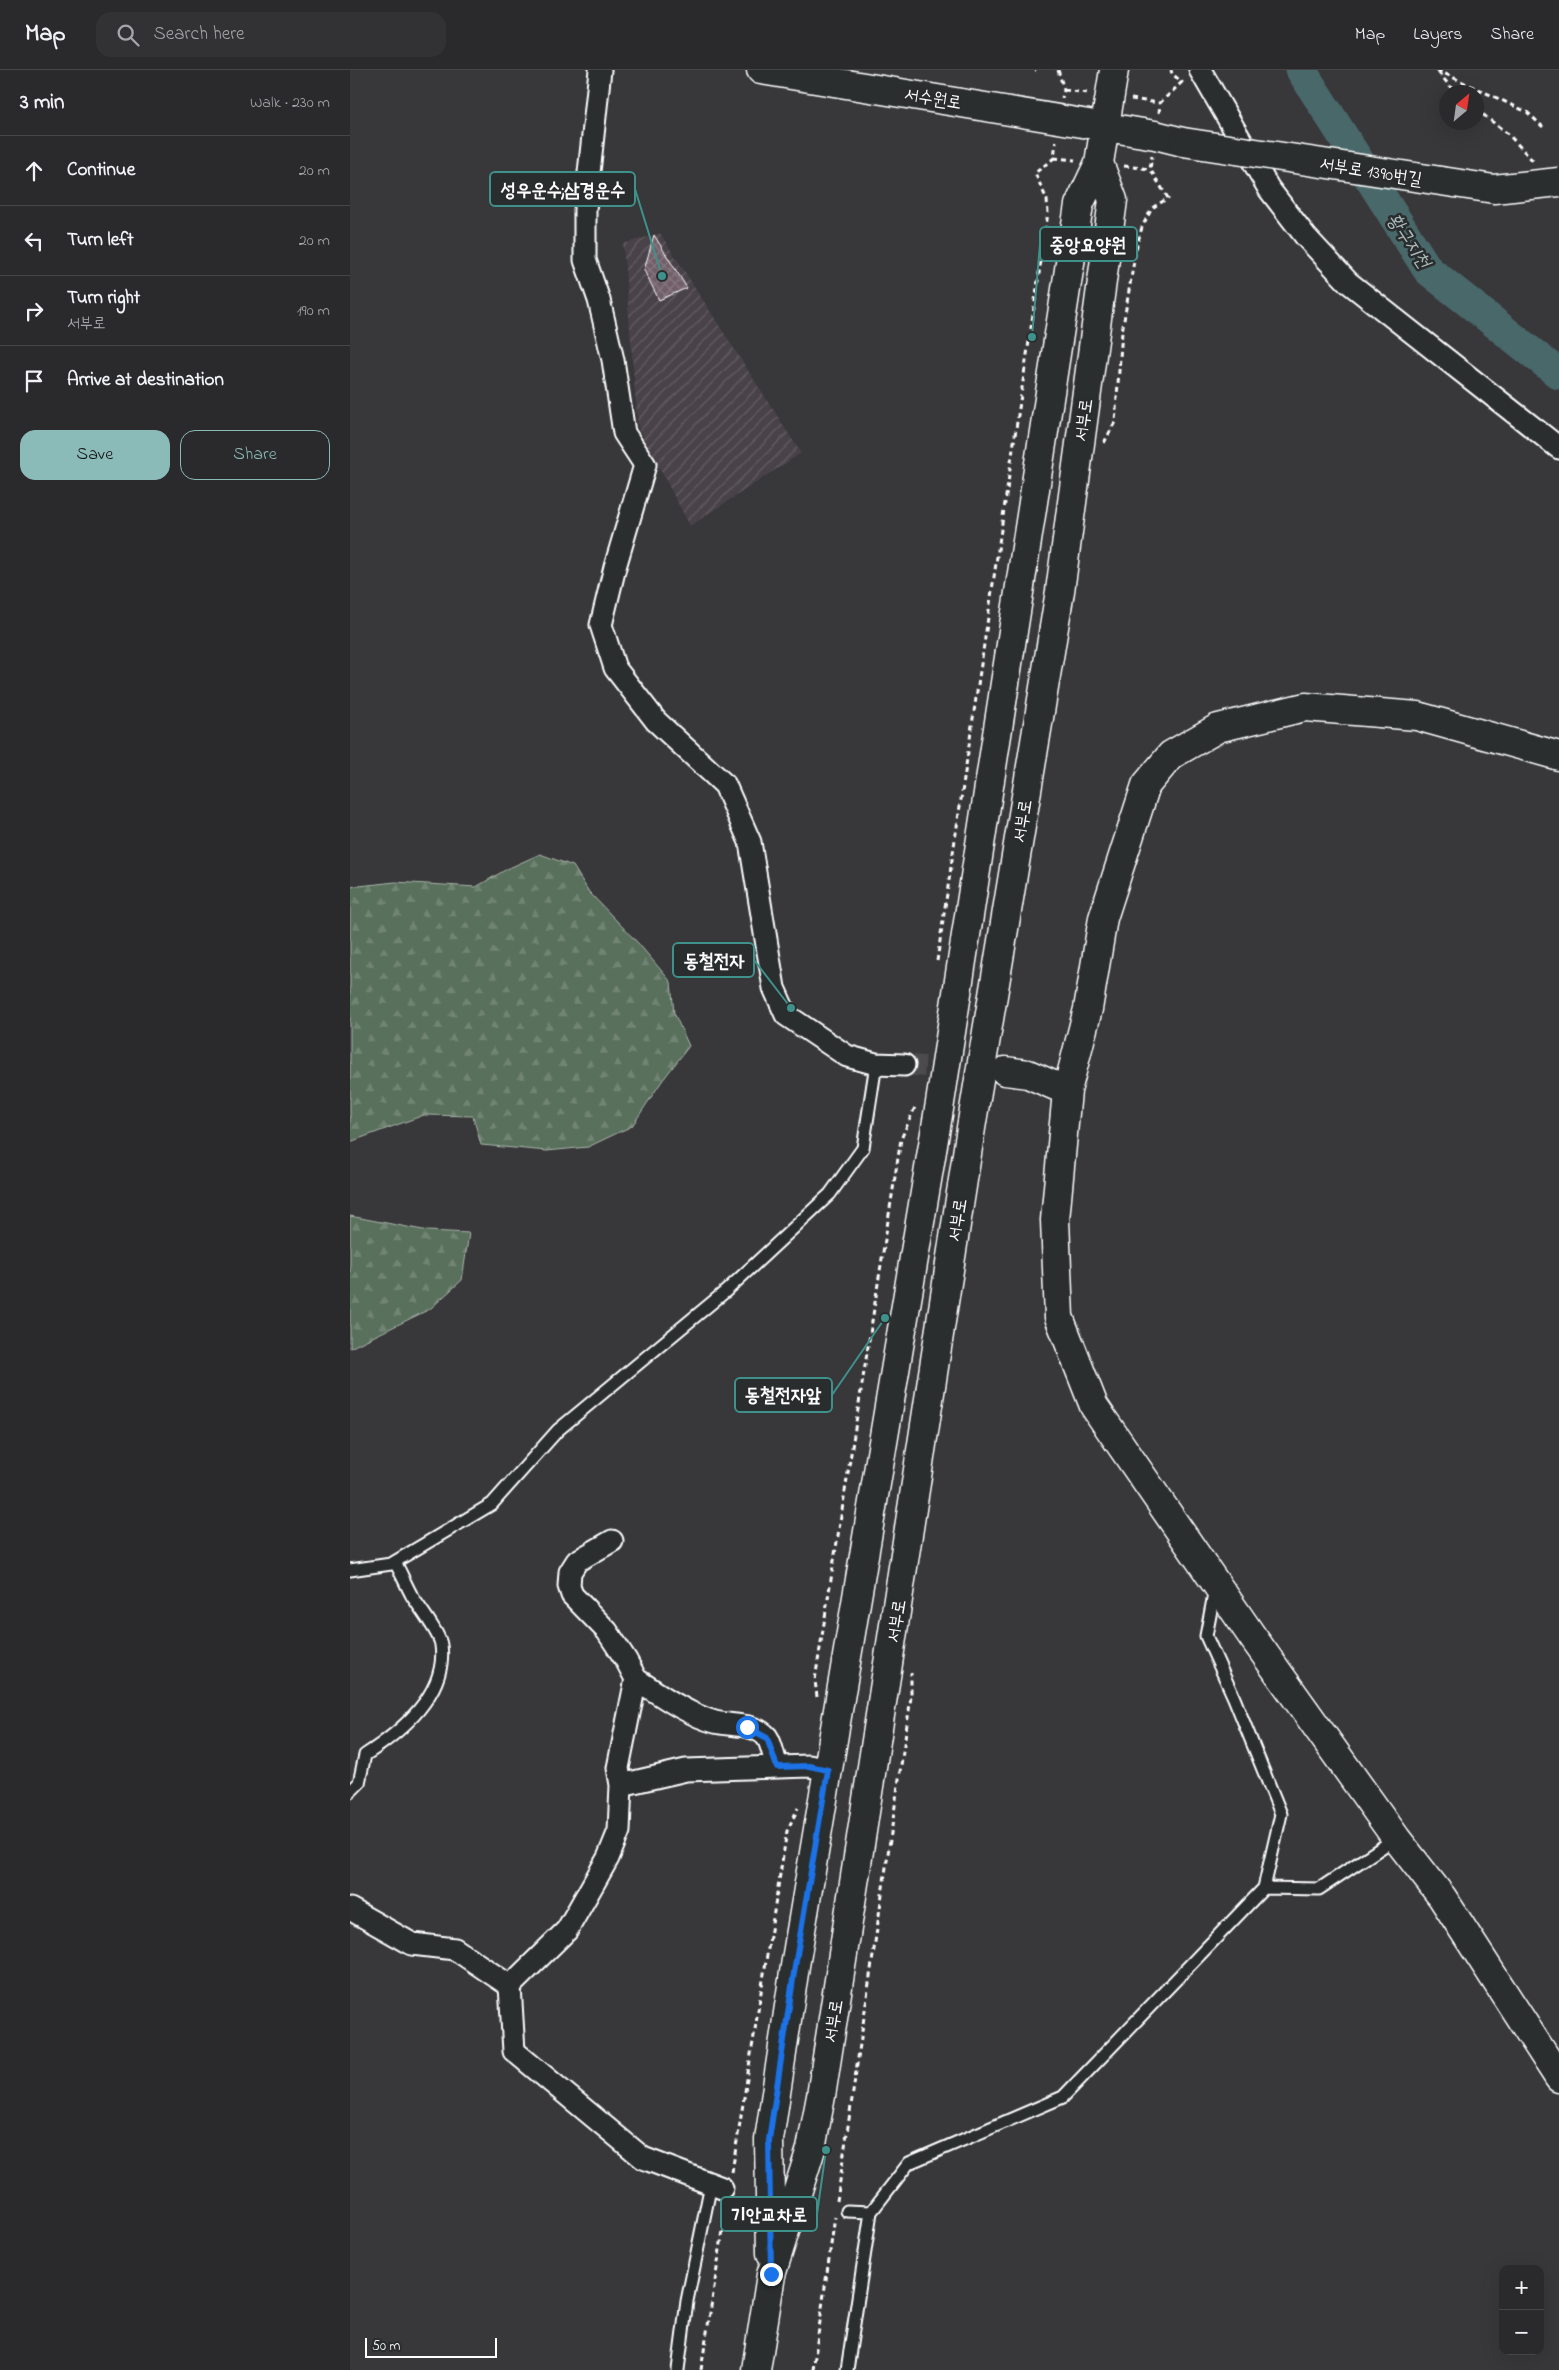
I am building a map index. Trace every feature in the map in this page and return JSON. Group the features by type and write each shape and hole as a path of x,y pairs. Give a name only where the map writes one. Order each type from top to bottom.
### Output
{"main road":[{"name":"서수원로","path":"761,70 1105,127 1183,142"},
{"name":"서부로","path":"771,2274 769,2140 795,1966 940,1103 1079,205 1099,163 1114,70"},
{"name":"서부로 1390번길","path":"1183,142 1410,178 1494,189 1549,175"},
{"name":"서부로","path":"756,2370 771,2274 811,2149 821,2096 971,1128 1060,592 1113,200 1099,163"},
{"path":"1559,756 1417,716 1305,707 1218,728 1171,756 1146,785 1103,918 1088,1009 1068,1091 1055,1220 1058,1317 1094,1406 1217,1582 1252,1636 1396,1838 1442,1897 1559,2078"},
{"path":"1005,1071 1028,1074 1068,1091"}],"street":[{"path":"600,70 585,210 585,260 598,300 613,360 624,433 645,465 615,567 601,626 615,668 656,721 725,785 750,842 774,988 786,1015 847,1056 876,1064 904,1065"},
{"path":"1200,70 1269,189 1306,237 1348,282 1559,448"},
{"path":"612,1541 577,1561 570,1572 572,1595 607,1631 636,1679 669,1701 714,1722 747,1727 759,1732 767,1738 777,1767"},
{"path":"636,1679 618,1768 622,1785 619,1832 608,1858 567,1930 510,1986 514,2051 642,2158 723,2187"},
{"path":"622,1785 686,1770 809,1766 828,1770"},
{"path":"350,1909 412,1944 455,1949 510,1986"}],"lane":[{"path":"350,1570 395,1562 492,1504 558,1430 726,1291 830,1194 863,1148 876,1064"},
{"path":"350,1792 359,1783 365,1755 390,1739 418,1711 435,1686 441,1660 442,1643 412,1595 395,1562"},
{"path":"847,2370 871,2212 909,2163 1063,2097 1264,1888 1281,1814 1234,1698 1206,1636 1217,1582"},
{"path":"1264,1888 1319,1889 1396,1838"},
{"path":"678,2370 687,2301 723,2187"},
{"path":"847,2211 871,2212"}],"path":[{"path":"1058,70 1064,90"},
{"path":"1160,103 1182,82 1172,74 1171,70"},
{"path":"1437,70 1449,85"},
{"path":"1437,70 1527,112 1543,127"},
{"path":"1484,115 1508,134 1549,175"},
{"path":"936,967 1048,213 1047,200 1035,173 1054,158"},
{"path":"1150,169 1168,198"},
{"path":"818,1704 815,1680 901,1139 916,1104"},
{"path":"701,2370 723,2187 787,1830 800,1804"}],"shaded area":[{"path":"660,233 801,453 690,526 638,428 623,244"}],"green space":[{"path":"540,854 573,866 589,892 638,943 671,982 674,1013 689,1046 662,1081 632,1126 588,1147 547,1151 481,1145 473,1116 424,1115 350,1142 350,887 395,882 476,887 507,869"},
{"path":"350,1216 428,1231 469,1233 462,1280 430,1309 350,1348"}],"building":[{"path":"654,235 687,288 659,300 644,270"}],"waterway":[{"name":"황구지천","path":"1301,70 1428,270 1559,374"}],"tunnel":[{"path":"904,1065 995,1071"}],"place":[{"name":"성우운수;삼경운수","path":"662,276"},
{"name":"중앙요양원","path":"1032,337"},
{"name":"동철전자","path":"791,1008"},
{"name":"동철전자앞","path":"885,1318"},
{"name":"기안교차로","path":"826,2150"}],"route":[{"path":"747,1727 767,1738 777,1767 809,1766 828,1770 795,1966 769,2140 771,2274"}]}
